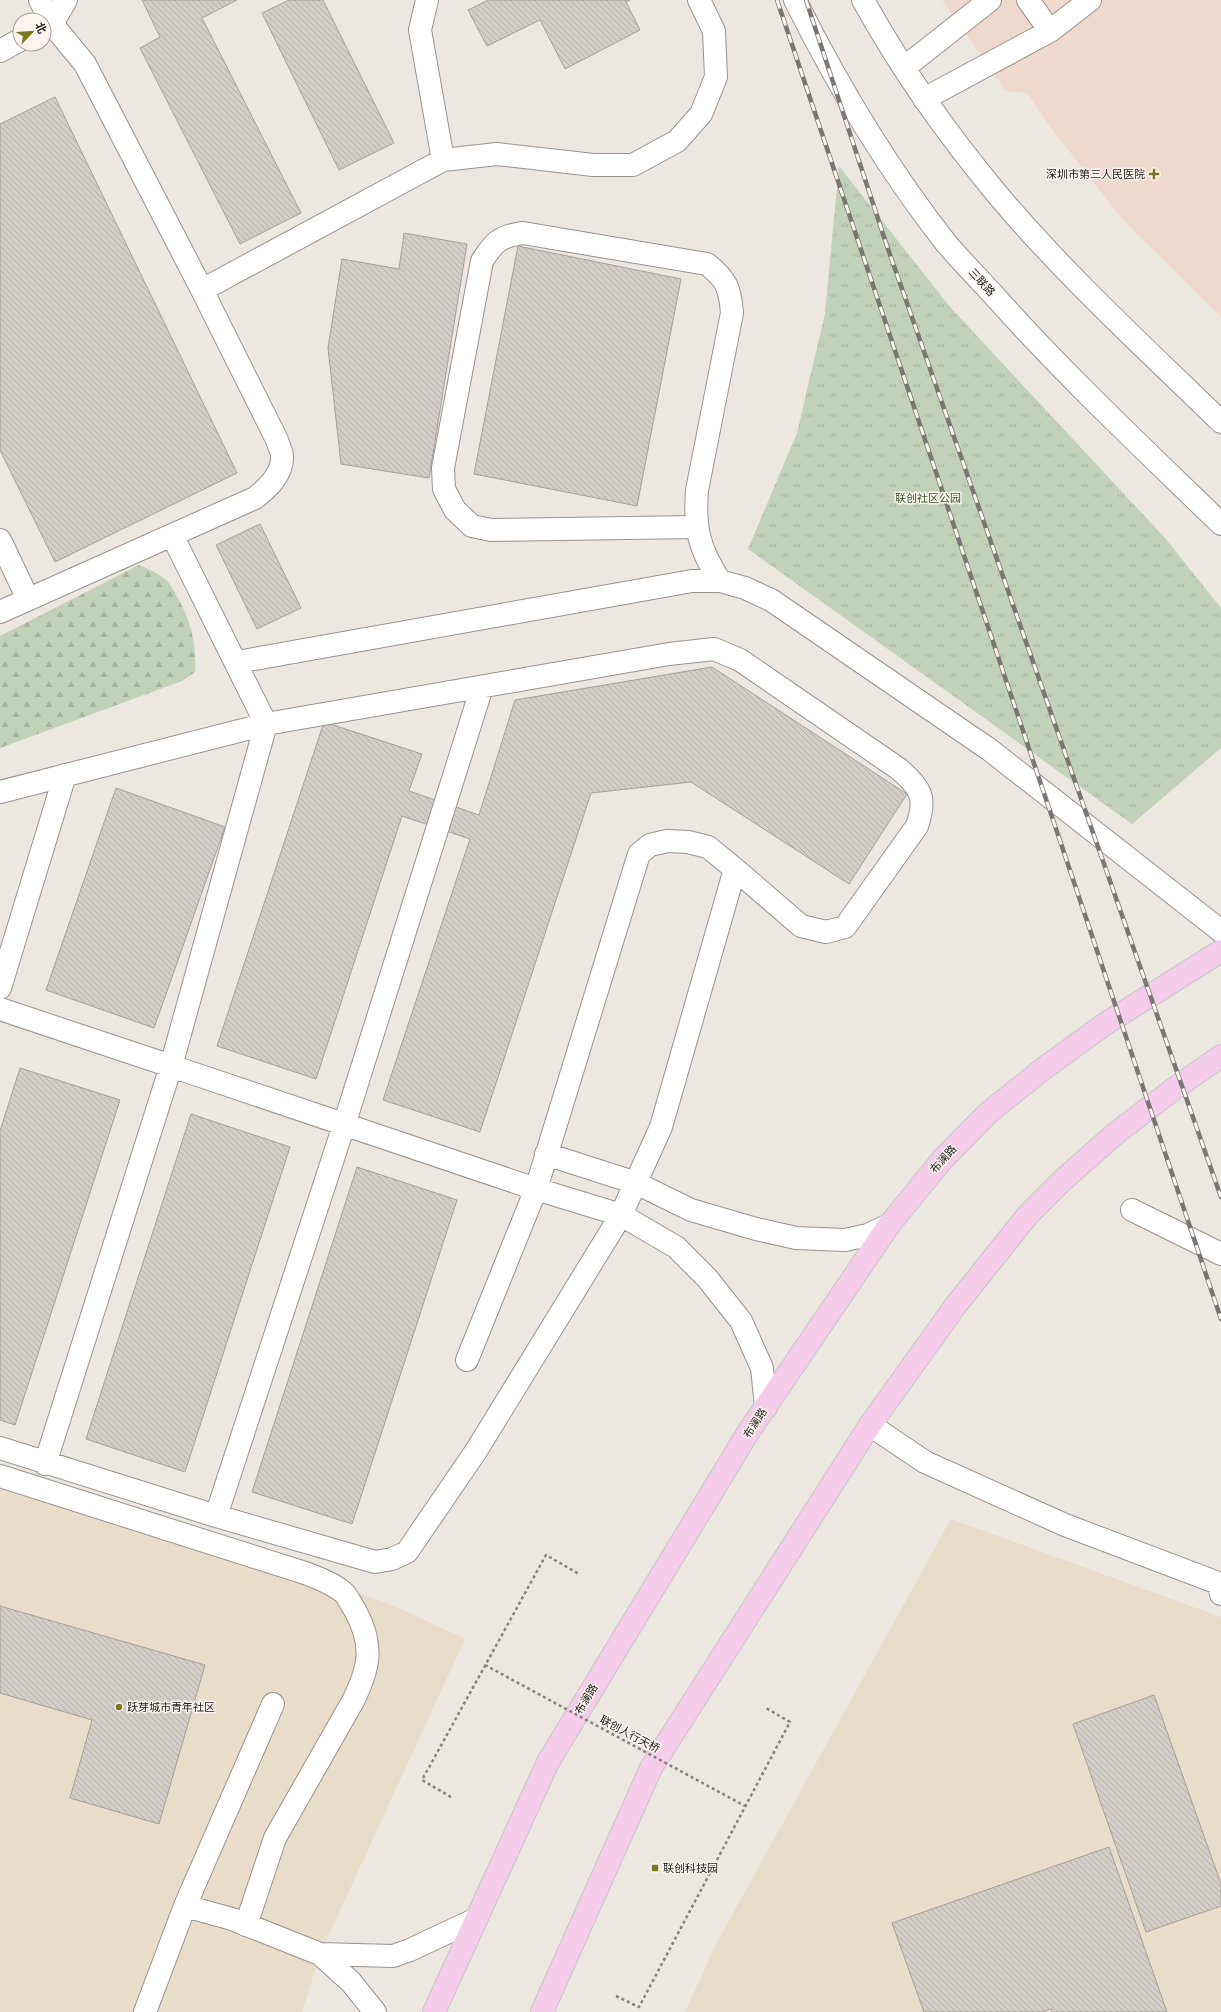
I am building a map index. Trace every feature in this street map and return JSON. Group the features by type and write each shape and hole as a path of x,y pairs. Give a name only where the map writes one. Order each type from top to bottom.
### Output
{"main road":[{"name":"布澜路","path":"434,2012 548,1762 766,1407 889,1225 942,1160 988,1113 1043,1069 1104,1024 1221,951"},
{"path":"542,2012 651,1768 870,1425 956,1305 1027,1216 1064,1179 1115,1134 1171,1090 1221,1056"}],"street":[{"path":"40,0 44,12"},
{"path":"52,20 66,0"},
{"path":"427,0 420,30 443,160"},
{"path":"202,290 443,160 497,154 593,165 633,165 677,141 701,114 716,76 714,31 699,0"},
{"name":"三联路","path":"795,0 851,107 894,172 947,244 1085,393 1221,524"},
{"path":"863,0 924,99 997,194 1062,264 1221,422"},
{"path":"905,67 990,0"},
{"path":"1028,0 1050,31"},
{"path":"924,99 1050,31 1090,0"},
{"path":"0,612 255,498 271,485 279,470 282,456 277,440 202,290 85,64 52,30"},
{"path":"0,51 12,44"},
{"path":"696,527 491,530 472,526 455,510 444,489 443,468 482,261 494,243 510,234 523,232 707,264 722,276 731,295 732,313 697,490 695,516 698,537 711,567 720,581"},
{"path":"45,1464 171,1066 266,724 237,662 172,535"},
{"path":"0,540 28,599"},
{"path":"237,662 692,581 720,581 746,588 771,600 990,750 1221,931"},
{"path":"0,792 266,724 670,654 714,649 740,660 899,769 915,782 920,793 922,811 917,826 845,927 826,932 802,926 708,847 688,842 667,840 650,845 639,854 536,1189 467,1360"},
{"path":"216,1516 344,1125 482,687"},
{"path":"0,988 65,775"},
{"path":"0,1448 45,1464 216,1516 375,1562 392,1559 407,1552 476,1451 621,1215 661,1126 735,869"},
{"path":"0,1009 536,1189 621,1215 676,1247 707,1278 741,1321 762,1368 766,1407"},
{"path":"546,1154 636,1183 691,1210 756,1229 796,1238 845,1240 868,1235 889,1225"},
{"path":"1132,1210 1221,1254"},
{"path":"870,1425 925,1462 1065,1525 1218,1583 1221,1594"},
{"path":"0,1476 297,1570 325,1581 345,1593 358,1617 369,1646 365,1677 276,1838 246,1925"},
{"path":"145,2012 185,1906 272,1704"},
{"path":"185,1906 246,1925 320,1954 393,1956 410,1950 476,1919"},
{"path":"320,1954 351,1982 375,2012"}],"path":[{"path":"451,1797 422,1780 546,1555 579,1574"},
{"name":"联创人行天桥","path":"485,1665 745,1806"},
{"path":"616,1996 639,2007 790,1722 766,1708"}],"shaded area":[{"name":"深圳市第三人民医院","path":"942,0 1221,0 1221,317 1123,220 1051,128 1027,93 1006,91"},
{"path":"0,1465 392,1605 465,1639 320,1954 302,2012 0,2012"},
{"path":"951,1519 1221,1617 1221,2012 685,2012 716,1944"}],"green space":[{"name":"联创社区公园","path":"839,166 950,307 1165,538 1221,608 1221,748 1132,824 748,549 797,433 825,313"},
{"path":"139,565 157,573 167,581 180,602 185,612 194,641 195,672 182,681 0,748 0,636"}],"building":[{"path":"142,0 237,0 202,18 301,213 240,244 140,48 160,37"},
{"path":"289,0 323,0 394,143 339,170 262,13"},
{"path":"488,0 630,0 626,2 640,30 565,69 540,20 487,46 468,10"},
{"path":"55,97 237,473 55,562 0,450 0,124"},
{"path":"404,233 467,244 429,478 341,464 328,348 342,259 399,269"},
{"path":"518,246 681,279 637,506 474,474"},
{"path":"260,524 301,608 257,629 216,545"},
{"path":"712,667 907,794 849,884 691,782 591,793 480,1132 383,1100 470,839 402,816 316,1079 217,1046 324,722 422,754 409,791 479,815 515,700"},
{"path":"116,788 225,827 154,1028 46,990"},
{"path":"20,1068 120,1100 15,1425 0,1420 0,1131"},
{"path":"191,1114 290,1147 185,1472 86,1439"},
{"path":"357,1167 457,1200 352,1524 252,1492"},
{"name":"跃芽城市青年社区","path":"0,1606 205,1665 159,1824 70,1798 92,1720 0,1693"},
{"path":"1154,1695 1221,1884 1221,1906 1146,1932 1073,1724"},
{"path":"1109,1847 1167,2012 1052,2012 1051,2009 1042,2012 924,2012 892,1923"}],"railway":[{"path":"777,0 1221,1319"},
{"path":"806,0 888,249 1221,1197"}],"place":[{"name":"深圳市第三人民医院","path":"1154,174"},
{"name":"跃芽城市青年社区","path":"119,1707"},
{"name":"联创科技园","path":"655,1868"}]}
